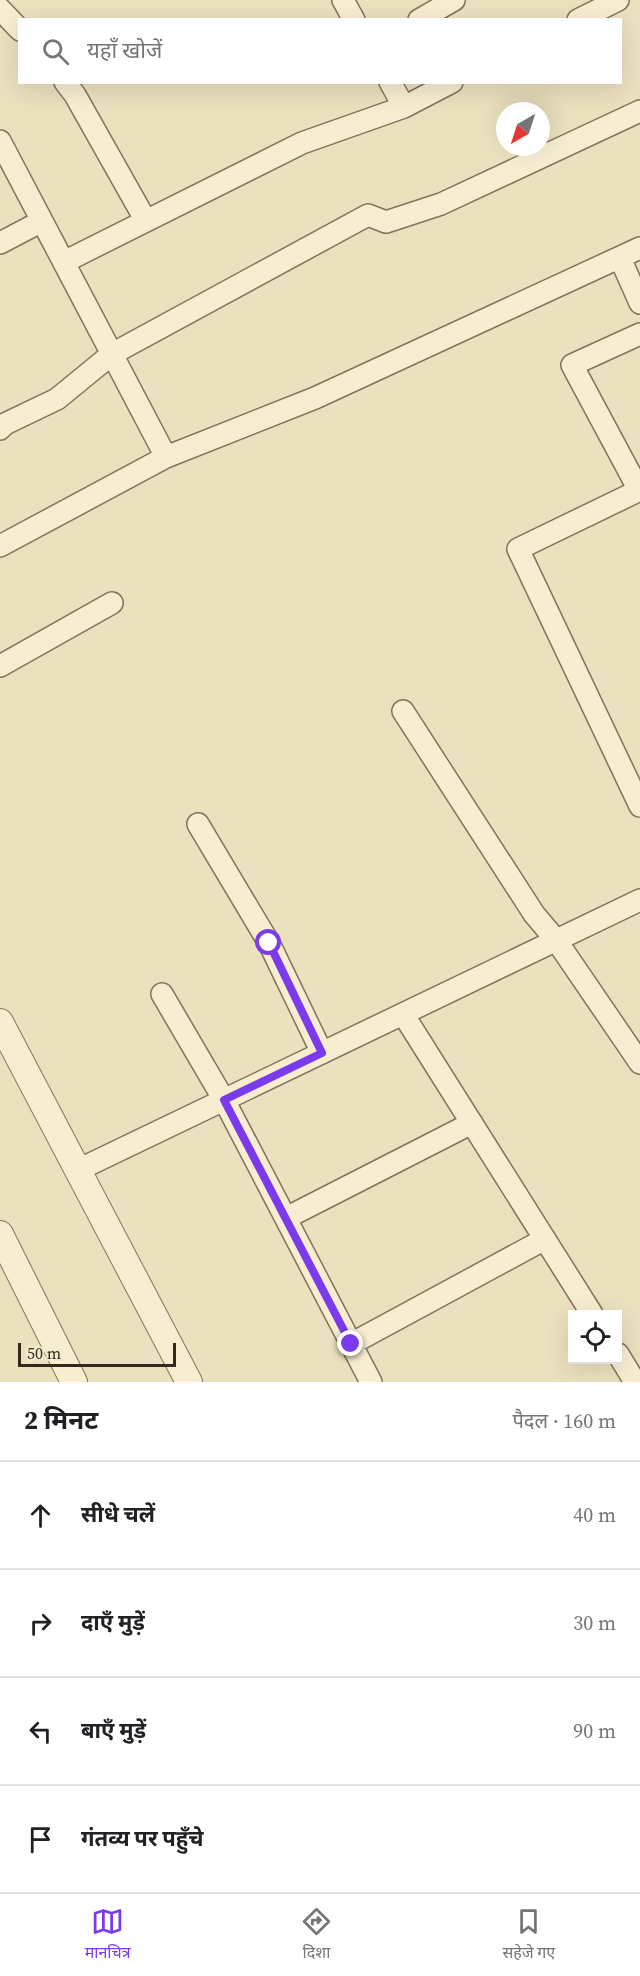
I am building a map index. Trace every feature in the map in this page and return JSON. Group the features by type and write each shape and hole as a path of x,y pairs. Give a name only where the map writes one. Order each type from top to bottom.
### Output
{"street":[{"path":"343,0 353,18"},
{"path":"422,18 454,0"},
{"path":"582,18 618,0"},
{"path":"0,9 18,28"},
{"path":"66,84 75,95 146,221"},
{"path":"391,84 404,106"},
{"path":"64,262 302,143 404,106 448,84"},
{"path":"0,429 5,424 57,399 112,354 368,215 386,222 441,204 640,111"},
{"path":"0,141 166,457"},
{"path":"0,243 42,221"},
{"path":"0,546 166,457 315,398 640,248"},
{"path":"620,258 640,303"},
{"path":"640,334 572,364 640,490 518,549 640,806"},
{"path":"0,666 112,603"},
{"path":"403,711 534,914 556,940 640,1063"},
{"path":"198,824 269,943 322,1053"},
{"path":"78,1170 640,900"},
{"path":"162,994 224,1100 371,1382"},
{"path":"403,1014 589,1310"},
{"path":"0,1022 189,1382"},
{"path":"286,1218 472,1123"},
{"path":"0,1234 74,1382"},
{"path":"351,1344 545,1239"},
{"path":"622,1361 635,1382"}],"route":[{"path":"269,943 322,1053 224,1100 351,1344"}]}
